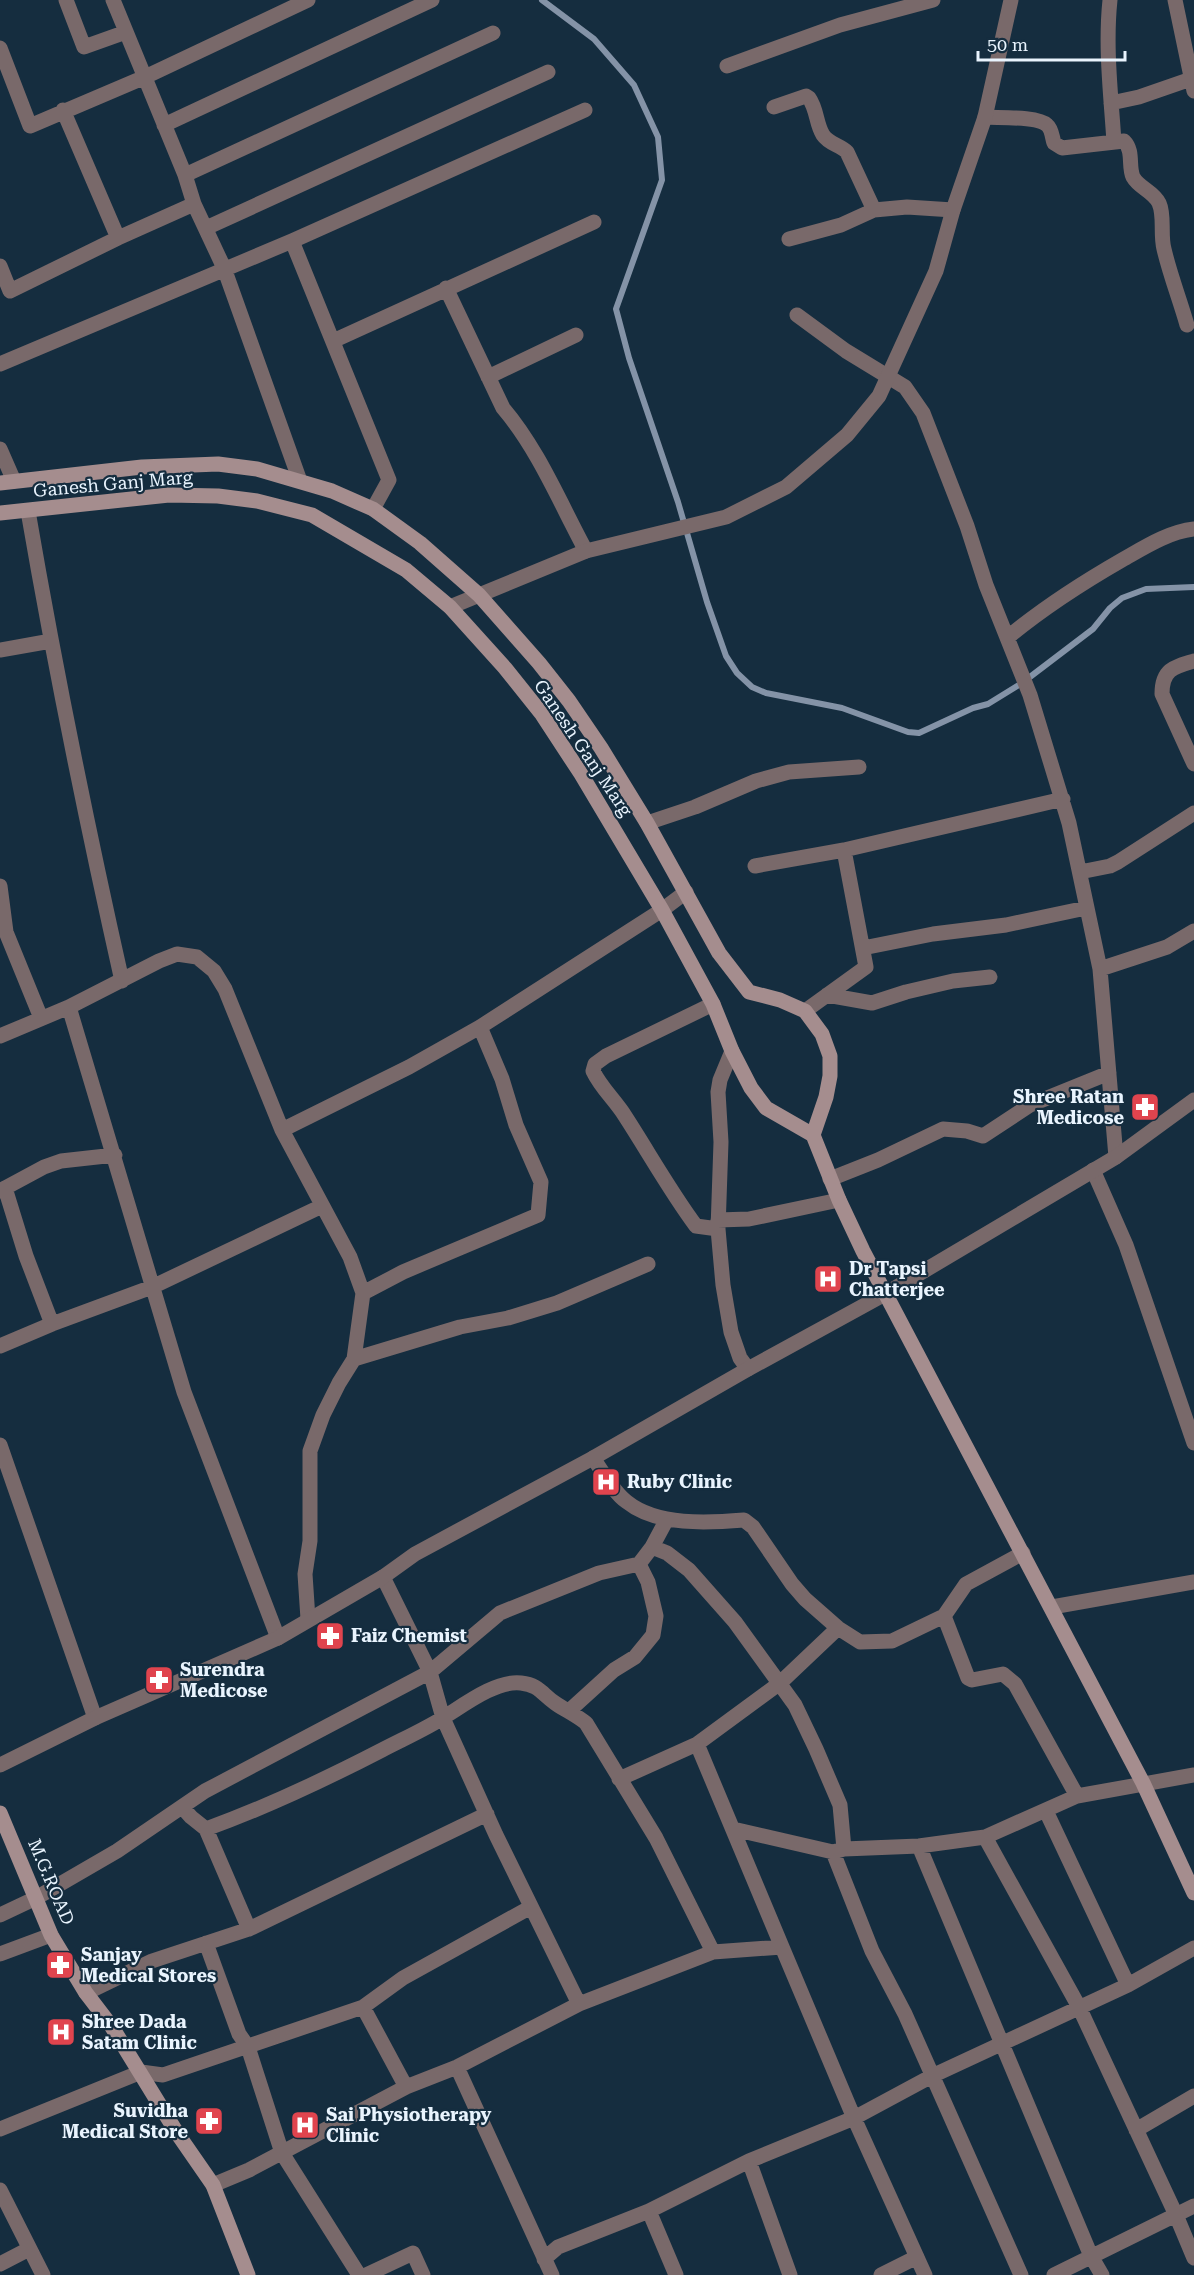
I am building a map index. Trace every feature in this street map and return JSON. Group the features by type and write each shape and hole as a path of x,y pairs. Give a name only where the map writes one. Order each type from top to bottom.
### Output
{"main road":[{"path":"7,482 142,467 218,464 257,469 332,491 373,509 420,543 479,594 539,663 569,701 601,748 647,823 720,953 749,992 780,1000 805,1011 822,1034 830,1056 830,1076 826,1097 813,1135 839,1200 885,1294 1052,1607 1143,1784 1194,1893"},
{"name":"Ganesh Ganj Marg","path":"0,513 169,495 218,496 257,501 312,515 406,570 450,607 505,668 541,713 581,774 662,910 713,1004 751,1088 766,1108 813,1135"},
{"name":"M.G.ROAD","path":"0,1813 51,1935 86,1993 141,2072 177,2133 213,2185 248,2275"}],"street":[{"path":"66,0 84,47 126,32"},
{"path":"0,48 30,126 145,77 308,0"},
{"path":"164,124 432,0"},
{"path":"727,66 840,25 933,0"},
{"path":"450,607 586,551 726,517 786,487 846,435 879,396 936,271 953,210 985,117 1011,0"},
{"path":"1110,0 1108,18 1114,142"},
{"path":"1111,103 1193,85 1176,0"},
{"path":"116,1 194,204 224,268 300,481"},
{"path":"184,174 493,33"},
{"path":"206,228 548,72"},
{"path":"774,107 806,96 809,98 822,133 829,141 847,152 874,210"},
{"path":"63,110 118,238"},
{"path":"0,364 292,241 585,110"},
{"path":"985,117 1031,119 1044,122 1051,130 1054,143 1062,148 1124,141 1128,145 1132,175 1138,184 1158,201 1162,212 1161,232 1164,249 1187,325"},
{"path":"0,266 10,291 194,204"},
{"path":"789,239 841,225 874,210 907,207 953,210"},
{"path":"333,340 594,222"},
{"path":"292,241 388,480 373,509"},
{"path":"446,288 503,408 516,424 537,459 586,551"},
{"path":"797,315 846,351 905,387 923,413 1030,695 1063,799 1100,969 1116,1157"},
{"path":"488,377 576,335"},
{"path":"0,449 7,482"},
{"path":"28,511 89,832 122,981"},
{"path":"1010,644 1050,605 1100,573 1157,541 1194,529"},
{"path":"0,650 51,641"},
{"path":"1194,661 1175,667 1167,673 1162,683 1162,694 1194,764"},
{"path":"647,823 695,807 756,781 789,772 859,768"},
{"path":"755,866 844,850 1063,799"},
{"path":"1080,872 1118,862 1194,813"},
{"path":"805,1011 866,967 844,850"},
{"path":"0,886 1,910 6,932 41,1018"},
{"path":"282,1130 409,1067 480,1028 686,892"},
{"path":"863,948 933,934 1006,925 1086,908"},
{"path":"1100,969 1167,947 1194,931"},
{"path":"0,1036 69,1007 177,954 197,957 214,971 225,989 282,1130 350,1257 363,1293 354,1359 323,1415 310,1451 310,1541 305,1574 308,1620"},
{"path":"827,995 872,1004 906,992 953,981 990,977"},
{"path":"713,1004 606,1056 595,1064 593,1071 597,1081 621,1110 666,1184 696,1226 718,1225 839,1200"},
{"path":"69,1007 184,1392 278,1638"},
{"path":"363,1293 403,1272 538,1215 541,1182 516,1125 502,1079 480,1028"},
{"path":"732,1050 720,1080 718,1092 721,1142 718,1225 723,1285 731,1332 740,1358 748,1369"},
{"path":"830,1179 878,1160 944,1129 967,1131 983,1136 1030,1105 1109,1072"},
{"path":"0,1765 95,1718 278,1638 383,1577 415,1554 593,1458 885,1294 1116,1157 1194,1100"},
{"path":"52,1324 3,1189 44,1167 61,1161 115,1155"},
{"path":"1093,1170 1126,1245 1194,1443"},
{"path":"0,1346 152,1287 322,1206"},
{"path":"354,1359 557,1303 648,1264"},
{"path":"0,1445 95,1718"},
{"path":"593,1458 625,1501 640,1510 668,1519 712,1523 744,1520 753,1527 792,1584 822,1615 860,1642 892,1641 944,1616 966,1584 1023,1552"},
{"path":"0,1915 36,1898 117,1851 183,1808 194,1798 224,1781 430,1672 501,1613 599,1573 639,1564 668,1519"},
{"path":"652,1547 668,1553 689,1570 735,1622 795,1705 840,1805 838,1851 872,1951 905,2014 1021,2275"},
{"path":"570,1710 614,1670 635,1657 653,1635 656,1616 648,1582 639,1564"},
{"path":"383,1577 430,1672 443,1718 487,1814 579,2004"},
{"path":"1052,1607 1194,1582"},
{"path":"944,1616 964,1673 972,1680 994,1674 1010,1677 1077,1796"},
{"path":"619,1779 697,1744 780,1683 838,1628"},
{"path":"206,1828 237,1818 320,1782 443,1718 478,1696 497,1688 519,1683 541,1690 554,1703 570,1710 586,1723 656,1838 713,1952"},
{"path":"697,1744 805,2005 925,2275"},
{"path":"733,1829 838,1851 919,1846 985,1837 1077,1796 1194,1775"},
{"path":"183,1808 190,1817 206,1828 249,1929"},
{"path":"1046,1811 1128,1985"},
{"path":"86,1993 152,1961 249,1929 487,1814"},
{"path":"985,1837 1079,2007 1194,2258"},
{"path":"919,1846 1091,2256 1102,2275"},
{"path":"0,2129 141,2072 163,2075 363,2007 403,1978 531,1907"},
{"path":"0,1954 51,1935"},
{"path":"206,1943 239,2034 248,2047 282,2153 359,2275"},
{"path":"213,2185 249,2170 406,2087 457,2067 579,2004 713,1952 782,1947"},
{"path":"544,2259 558,2247 649,2211 749,2161 854,2118 932,2076 1128,1985 1194,1948"},
{"path":"363,2007 406,2087"},
{"path":"457,2067 552,2275"},
{"path":"1136,2130 1194,2096"},
{"path":"749,2161 790,2275"},
{"path":"0,2190 43,2275"},
{"path":"1054,2275 1194,2206"},
{"path":"649,2211 676,2275"},
{"path":"0,2264 29,2249"},
{"path":"366,2275 413,2253 423,2275"},
{"path":"881,2275 917,2257"}],"waterway":[{"path":"542,0 594,39 634,85 658,137 662,180 616,309 629,358 678,502 707,602 726,656 737,673 752,687 766,693 842,708 908,732 919,733 973,708 988,704 1022,683 1093,629 1110,608 1122,598 1146,589 1194,587"}],"place":[{"name":"Shree Ratan Medicose","path":"1145,1107"},
{"name":"Dr Tapsi Chatterjee","path":"828,1279"},
{"name":"Ruby Clinic","path":"606,1482"},
{"name":"Faiz Chemist","path":"330,1636"},
{"name":"Surendra Medicose","path":"159,1680"},
{"name":"Sanjay Medical Stores","path":"60,1965"},
{"name":"Shree Dada Satam Clinic","path":"61,2032"},
{"name":"Suvidha Medical Store","path":"209,2121"},
{"name":"Sai Physiotherapy Clinic","path":"305,2125"}]}
